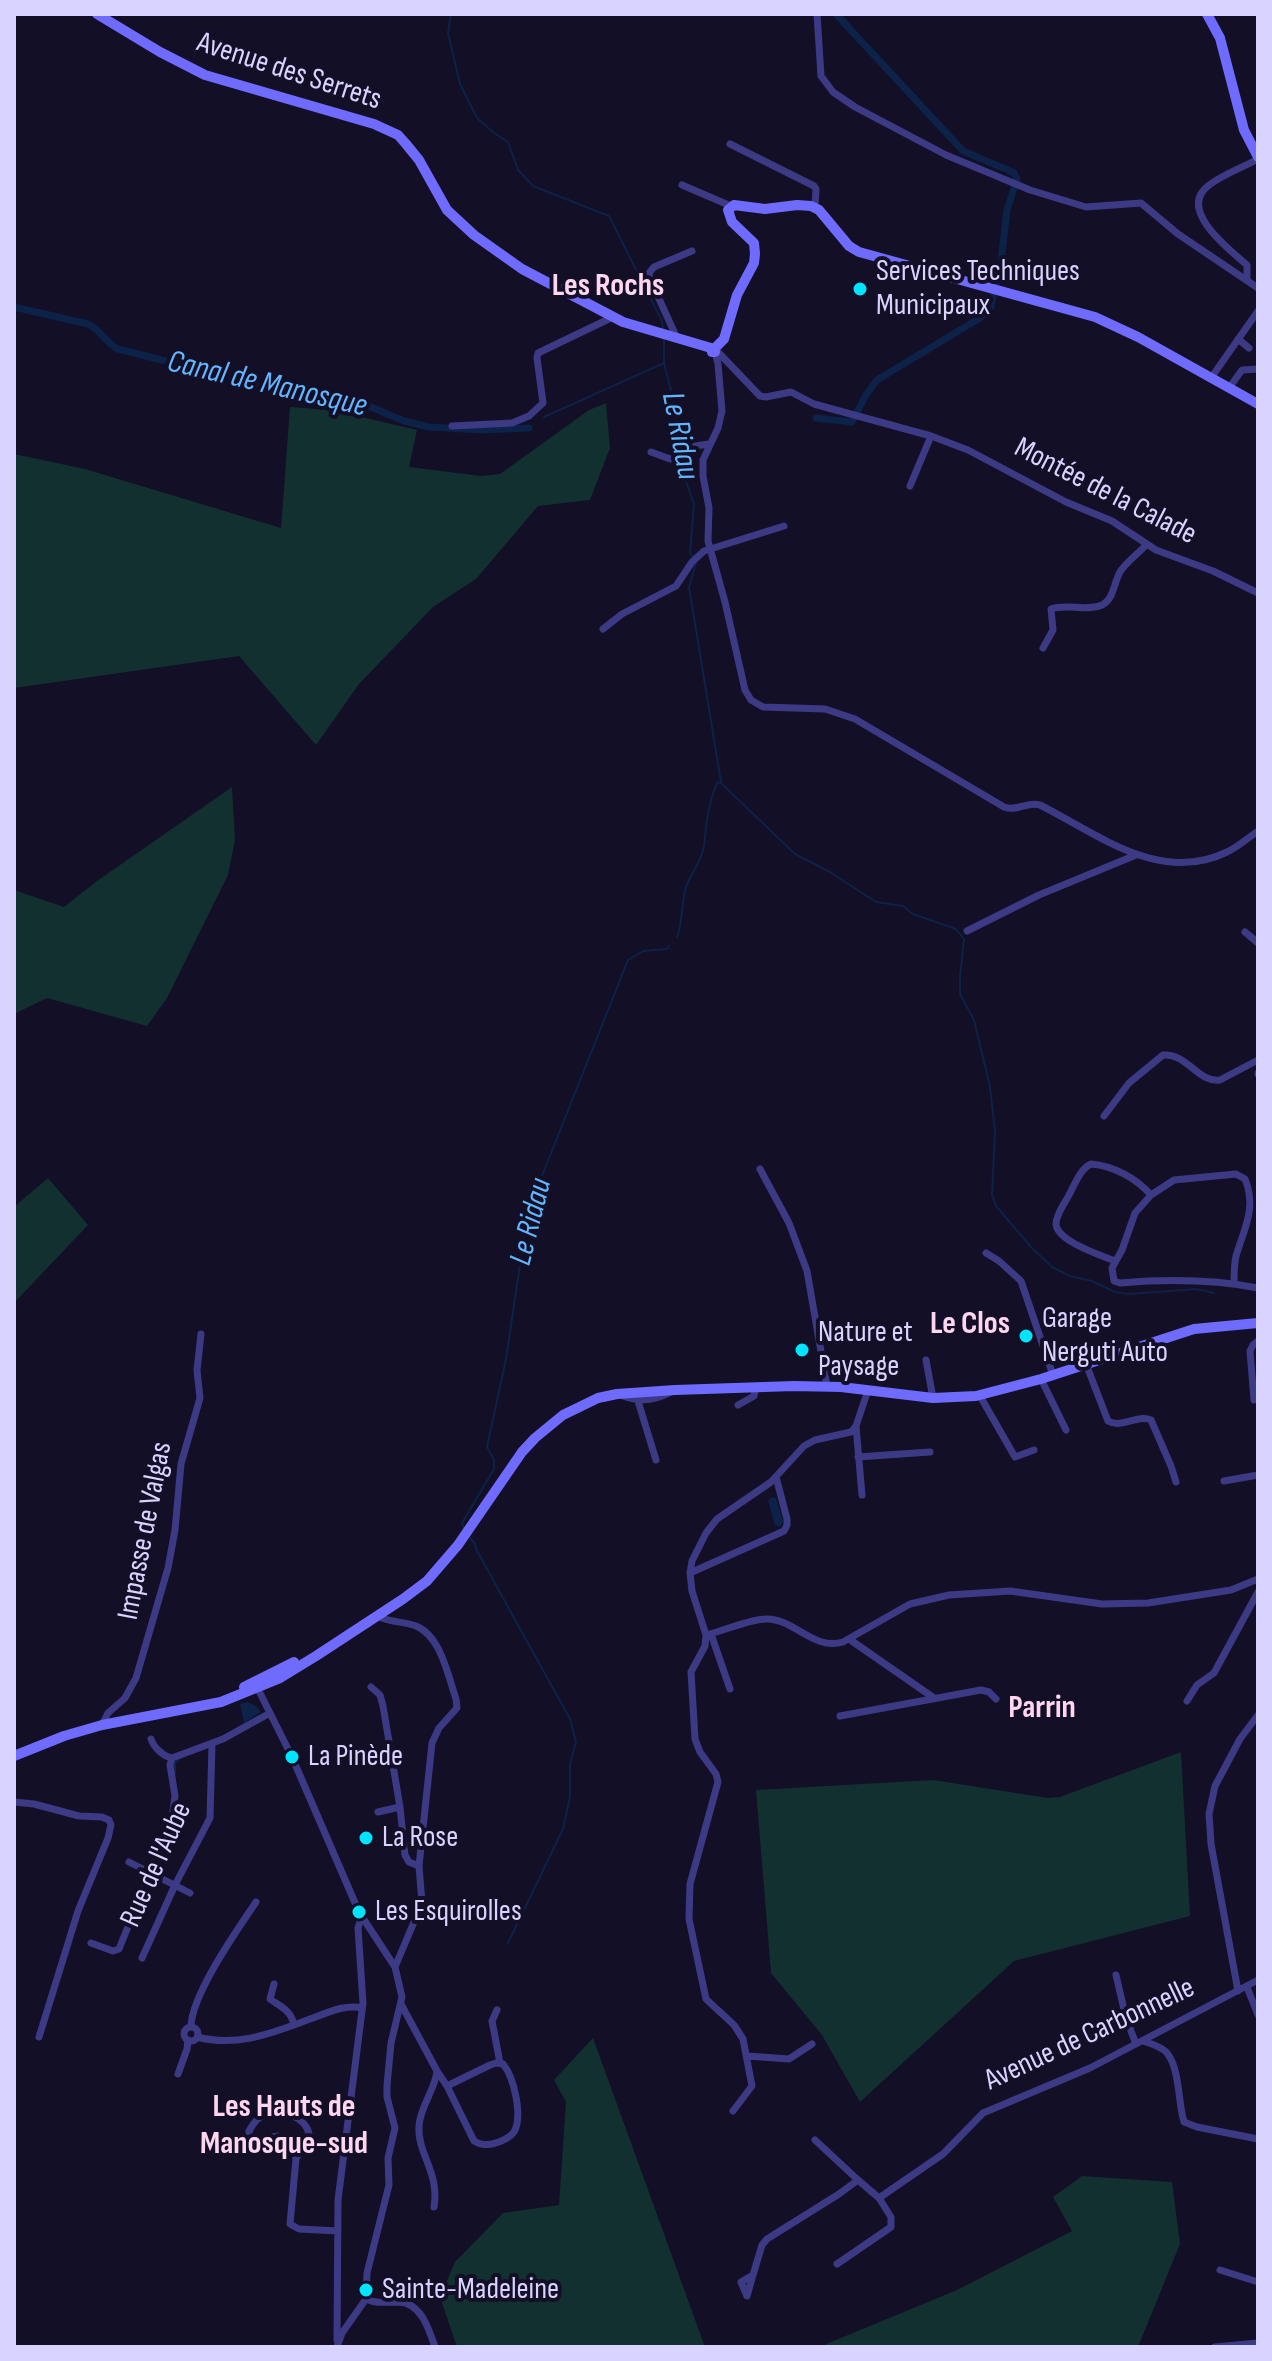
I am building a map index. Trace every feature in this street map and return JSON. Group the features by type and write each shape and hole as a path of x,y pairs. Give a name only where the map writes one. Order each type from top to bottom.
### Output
{"street":[{"name":"Avenue des Serrets","path":"97,14 205,75 380,126 398,135 419,160 447,210 474,235 522,269 613,317 715,349"},
{"path":"817,14 821,76 833,92 855,107 972,168 1021,187 1086,207 1141,203 1178,234 1258,288"},
{"path":"1207,14 1220,38 1244,130 1258,158 1208,186 1199,202 1202,218 1218,239 1247,265 1247,280"},
{"path":"730,144 814,186 815,207"},
{"path":"682,185 731,206 765,209 815,207 841,238 859,252 1095,317 1138,337 1258,404"},
{"path":"731,206 729,216 750,237 755,254 754,263 737,295 728,331 715,349 722,411 702,468 709,508 709,548 745,690 751,700 763,707 836,711 903,746 1004,807 1013,809 1032,803 1040,805 1103,840 1137,854 1180,862 1200,860 1227,852 1258,831"},
{"path":"668,334 649,273 654,267 692,251"},
{"path":"1211,378 1258,311"},
{"path":"452,426 512,423 529,416 543,403 538,353 613,317"},
{"path":"1238,339 1249,348"},
{"name":"Montée de la Calade","path":"715,349 760,396 791,392 814,404 931,436 968,450 1066,502 1112,521 1171,556 1213,571 1258,593"},
{"path":"1229,388 1242,370 1257,368"},
{"path":"910,486 931,436"},
{"path":"651,452 670,459 695,446 709,444"},
{"path":"603,629 622,614 676,586 695,559 709,548 784,526"},
{"path":"1043,648 1053,630 1052,608 1097,607 1103,604 1110,597 1122,570 1147,544"},
{"path":"967,931 1039,895 1137,854"},
{"path":"1245,932 1258,943"},
{"path":"1104,1116 1129,1083 1163,1055 1180,1058 1213,1081 1258,1060"},
{"path":"1115,1261 1066,1238 1057,1230 1058,1215 1083,1170 1091,1164 1102,1165 1134,1179 1151,1195"},
{"path":"760,1169 785,1213 807,1271 827,1386"},
{"path":"1234,1283 1235,1262 1249,1222 1251,1205 1249,1188 1242,1176 1236,1174 1174,1180 1151,1195 1135,1213 1112,1273 1116,1283 1178,1279 1258,1288"},
{"path":"986,1253 1021,1281 1053,1375"},
{"path":"252,1686 378,1616 414,1592 458,1545 522,1452 542,1432 578,1406 598,1398 675,1390 827,1386 933,1398 980,1396 1194,1329 1258,1323"},
{"name":"Impasse de Valgas","path":"102,1725 108,1713 125,1698 136,1678 168,1568 181,1464 200,1398 197,1370 201,1334"},
{"path":"1254,1400 1250,1354 1251,1347 1258,1341"},
{"path":"926,1360 933,1398"},
{"path":"1086,1364 1108,1421 1115,1424 1144,1418 1151,1420 1176,1482"},
{"path":"1041,1379 1066,1430"},
{"path":"738,1405 754,1396 756,1387"},
{"path":"617,1394 638,1401 675,1390"},
{"path":"862,1495 856,1426 868,1390"},
{"path":"980,1396 1015,1457 1034,1450"},
{"path":"638,1401 656,1460"},
{"path":"730,1689 693,1598 690,1573 695,1554 717,1519 776,1477 794,1455 809,1443 848,1434 856,1426"},
{"path":"858,1457 930,1452"},
{"path":"1224,1481 1258,1475"},
{"path":"690,1573 784,1531 787,1519 776,1477"},
{"path":"709,1634 768,1619 831,1645 840,1644 910,1604 949,1595 1010,1591 1102,1604 1148,1603 1231,1590 1258,1579"},
{"path":"1187,1701 1197,1685 1214,1673 1258,1592"},
{"path":"378,1616 421,1628 433,1639 456,1699 455,1712 439,1728 432,1743 419,1866 422,1903 395,1967"},
{"path":"14,1756 102,1725 221,1702 316,1656 355,1629"},
{"path":"709,1634 691,1672 695,1739 718,1782 690,1884 689,1919 706,1999 734,2025 743,2039 747,2056 752,2086 733,2111"},
{"path":"849,1639 934,1698"},
{"path":"252,1686 270,1713 292,1757 362,1915 395,1967 401,1989 401,2004 387,2072 387,2097 395,2128 388,2158 389,2185 367,2273 364,2301 337,2344"},
{"path":"371,1687 382,1699 405,1855 409,1862 419,1866"},
{"path":"840,1716 984,1690 996,1699"},
{"path":"151,1739 154,1746 172,1758 212,1744 270,1713"},
{"path":"1258,1715 1240,1739 1215,1786 1209,1814 1211,1844 1242,1989 1258,2015"},
{"name":"Rue de l'Aube","path":"142,1958 211,1814 212,1744"},
{"path":"91,1943 113,1951 119,1949 173,1812 175,1790 170,1765 172,1758"},
{"path":"14,1802 79,1816 102,1817 109,1820 111,1825 78,1911 39,2037"},
{"path":"378,1812 400,1807"},
{"path":"129,1862 190,1893"},
{"path":"191,2027 192,2017 210,1976 256,1902"},
{"path":"337,2344 338,2200 362,2008 358,1928 362,1915"},
{"path":"1116,1975 1126,2018 1140,2042 1157,2047 1168,2055 1179,2090 1184,2122 1258,2139"},
{"name":"Avenue de Carbonnelle","path":"879,2198 943,2154 983,2113 1090,2068 1258,1980"},
{"path":"274,1984 270,1999 285,2008 294,2025"},
{"path":"401,2004 474,2141 485,2145 504,2140 514,2132 517,2121 514,2083 500,2063 492,2021 497,2010"},
{"path":"188,2040 197,2037 225,2042 242,2040 268,2035 344,2007 362,2008"},
{"path":"191,2027 197,2031 197,2037"},
{"path":"178,2074 187,2049 188,2040 184,2033 191,2027"},
{"path":"747,2056 789,2059 812,2044"},
{"path":"447,2086 500,2063"},
{"path":"434,2207 436,2187 419,2126 437,2071"},
{"path":"296,2159 309,2134 305,2123 277,2112 259,2118 249,2131 250,2142 259,2146 272,2137 280,2136 293,2146 296,2159 290,2224 299,2229 338,2231"},
{"path":"815,2140 879,2198 891,2217 891,2227 837,2264"},
{"path":"753,2275 762,2245 767,2239 858,2180"},
{"path":"1220,2270 1258,2282"},
{"path":"364,2301 413,2306 422,2317 435,2347"},
{"path":"1215,2347 1258,2343"}],"green space":[{"path":"606,403 610,448 590,500 538,506 476,579 433,607 359,684 316,745 239,656 14,688 14,454 85,469 281,528 290,407 332,410 417,430 409,467 481,476 500,474 589,410"},
{"path":"232,787 235,840 228,875 167,998 147,1026 47,998 14,1014 14,890 64,907"},
{"path":"48,1178 88,1225 14,1303 14,1207"},
{"path":"1181,1752 1190,1916 1014,1961 860,2102 822,2035 771,1973 756,1790 933,1780 1048,1798 1060,1797"},
{"path":"593,2038 705,2347 457,2347 440,2297 455,2262 503,2213 559,2205 566,2102 554,2080"},
{"path":"1082,2176 1172,2182 1180,2244 1138,2347 819,2347 957,2290 1072,2231 1053,2197"}],"water":[{"path":"776,1498 783,1521 780,1527 775,1525 768,1501"},
{"path":"248,1702 261,1712 244,1723 240,1704"}],"waterway":[{"name":"Le Ridau","path":"451,14 448,33 460,84 477,118 508,142 518,170 533,186 609,216 662,321 663,331"},
{"name":"Canal de Manosque","path":"816,418 852,422 877,380 980,318 991,307 1007,210 1017,179 1014,173 963,151 836,14"},
{"name":"Canal de Manosque","path":"14,307 88,324 118,349 325,401 364,404 404,421 429,427 482,430 529,428"},
{"name":"Le Ridau","path":"664,337 664,363 675,407 676,453"},
{"path":"544,417 664,363"},
{"name":"Le Ridau","path":"678,459 694,504 690,553 693,557"},
{"name":"Le Ridau","path":"677,937 686,887 703,851 711,800 717,783 721,782 689,587 696,563"},
{"path":"721,783 795,854 876,902 903,906 913,914 956,929 964,939 960,994 974,1020 990,1087 995,1132 992,1195 996,1206 1031,1247 1052,1267 1115,1292 1129,1294 1196,1289 1214,1293"},
{"name":"Le Ridau","path":"464,1528 462,1523 494,1469 494,1460 487,1447 506,1359 528,1211 628,960 643,951 667,949 669,946"},
{"name":"Le Ridau","path":"470,1538 570,1719 576,1742 570,1764 570,1797 563,1829 508,1943"},
{"path":"175,1774 175,1763 179,1759"},
{"path":"158,1864 167,1839"}],"place":[{"name":"Services Techniques Municipaux","path":"860,289"},
{"name":"Garage Nerguti Auto","path":"1026,1336"},
{"name":"Nature et Paysage","path":"802,1350"},
{"name":"La Pinède","path":"292,1757"},
{"name":"La Rose","path":"366,1838"},
{"name":"Les Esquirolles","path":"359,1912"},
{"name":"Sainte-Madeleine","path":"366,2290"}],"district":[{"name":"Les Rochs","path":"608,287"},
{"name":"Le Clos","path":"970,1325"},
{"name":"Parrin","path":"1042,1709"},
{"name":"Les Hauts de Manosque-sud","path":"284,2126"}]}
